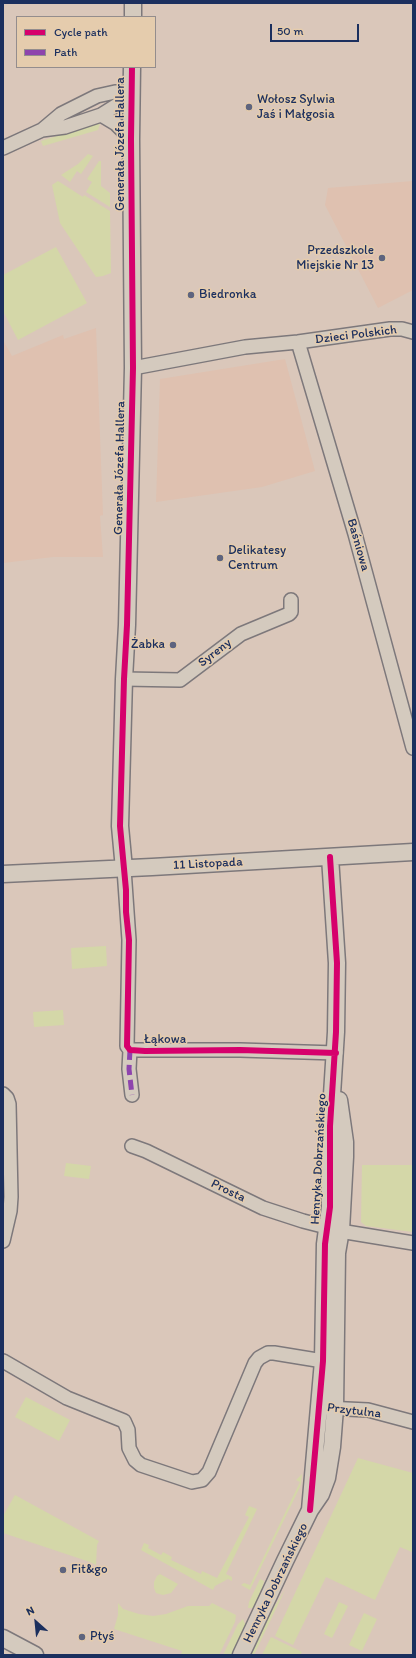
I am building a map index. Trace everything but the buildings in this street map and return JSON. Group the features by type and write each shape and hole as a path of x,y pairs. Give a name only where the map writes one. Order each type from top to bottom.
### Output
{"street":[{"path":"133,3 133,16"},
{"name":"Generała Józefa Hallera","path":"124,869 120,826 127,625 133,368 131,139 132,68"},
{"path":"42,130 61,114 97,96 115,92 131,92"},
{"path":"3,148 42,130 65,126 101,115 117,105 131,92"},
{"path":"101,115 116,124 131,139"},
{"name":"Dzieci Polskich","path":"133,368 229,349 298,342 390,329 402,329 413,332"},
{"name":"Baśniowa","path":"298,342 355,534 413,748"},
{"name":"Syreny","path":"124,679 180,680 241,634 289,614 291,612 291,600"},
{"name":"11 Listopada","path":"3,874 124,869 413,852"},
{"name":"Henryka Dobrzańskiego","path":"241,1655 310,1510 321,1494 327,1478 332,1447 337,1253 330,1206 330,1126 336,1053 337,963 330,856"},
{"name":"Łąkowa","path":"124,869 129,940 127,1046 130,1050 240,1050 336,1053"},
{"path":"130,1050 129,1069 132,1094"},
{"path":"3,1094 7,1098 9,1104 11,1197 10,1211 3,1241"},
{"name":"Prosta","path":"132,1146 146,1151 264,1208 303,1222 357,1234 413,1243"},
{"name":"Henryka Dobrzańskiego","path":"310,1510 315,1468 323,1362 323,1303 334,1228"},
{"path":"3,1361 67,1398 124,1421 128,1430 129,1448 135,1460 141,1465 192,1482 202,1480 210,1472 255,1363 259,1358 268,1353 274,1353 323,1362"},
{"name":"Przytulna","path":"319,1407 368,1410 413,1422"},
{"path":"3,1638 35,1655"}],"shaded area":[{"path":"413,181 413,290 378,308 325,205 328,188"},
{"path":"96,328 103,515 100,516 103,557 53,557 3,563 3,340 12,356 63,335 64,339"},
{"path":"285,359 315,471 262,487 156,502 160,379"}],"green space":[{"path":"95,124 100,124 98,130 43,146 41,141"},
{"path":"88,154 93,156 81,174 77,171 70,182 61,175 78,164"},
{"path":"99,161 101,161 101,186 110,193 110,207 86,192 92,182 87,179"},
{"path":"58,181 83,197 84,195 110,211 111,273 96,277 60,223 52,185"},
{"path":"56,247 87,303 18,340 3,311 3,275"},
{"path":"106,946 107,966 72,969 71,948"},
{"path":"63,1010 64,1025 34,1027 33,1012"},
{"path":"66,1163 91,1166 89,1179 64,1176"},
{"path":"362,1165 413,1165 413,1232 366,1226 361,1222"},
{"path":"26,1397 70,1420 59,1441 15,1417"},
{"path":"358,1458 413,1473 412,1552 400,1547 375,1600 326,1577 293,1645 275,1636"},
{"path":"302,1474 299,1489 250,1590 241,1585 244,1583 250,1585 300,1482 296,1480"},
{"path":"15,1495 99,1541 97,1545 96,1565 3,1533 3,1516"},
{"path":"249,1506 257,1509 226,1574 232,1577 232,1581 228,1579 215,1586 213,1590 141,1550 144,1543 149,1545 148,1548 161,1555 163,1552 172,1557 171,1560 201,1574 202,1571 217,1578 249,1517 245,1515"},
{"path":"160,1574 178,1584 171,1593 163,1595 156,1593 154,1582"},
{"path":"260,1579 264,1581 258,1604 254,1608 248,1608 249,1602"},
{"path":"285,1590 254,1655 248,1655 263,1624"},
{"path":"339,1602 348,1606 332,1638 324,1634"},
{"path":"118,1603 123,1609 139,1614 153,1616 166,1614 188,1606 209,1606 212,1603 236,1615 235,1622 219,1655 181,1655 182,1651 114,1629 118,1615"},
{"path":"364,1613 377,1619 362,1651 349,1645"},
{"path":"243,1619 246,1626 234,1655 223,1655 238,1624"},
{"path":"271,1637 302,1652 300,1655 262,1655"}],"marked path":[{"path":"130,1050 129,1069 132,1095"}],"cycle path":[{"path":"132,68 131,139 133,368 127,625 120,826 129,940 127,1046 130,1050 145,1051 240,1050 336,1053"},
{"path":"310,1510 323,1361 325,1244 330,1207 330,1126 336,1032 337,963 330,857"}],"place":[{"name":"Wołosz Sylwia Jaś i Małgosia","path":"249,107"},
{"name":"Przedszkole Miejskie Nr 13","path":"382,258"},
{"name":"Biedronka","path":"191,295"},
{"name":"Delikatesy Centrum","path":"220,558"},
{"name":"Żabka","path":"173,645"},
{"name":"Fit&go","path":"63,1570"},
{"name":"Ptyś","path":"82,1637"}]}
